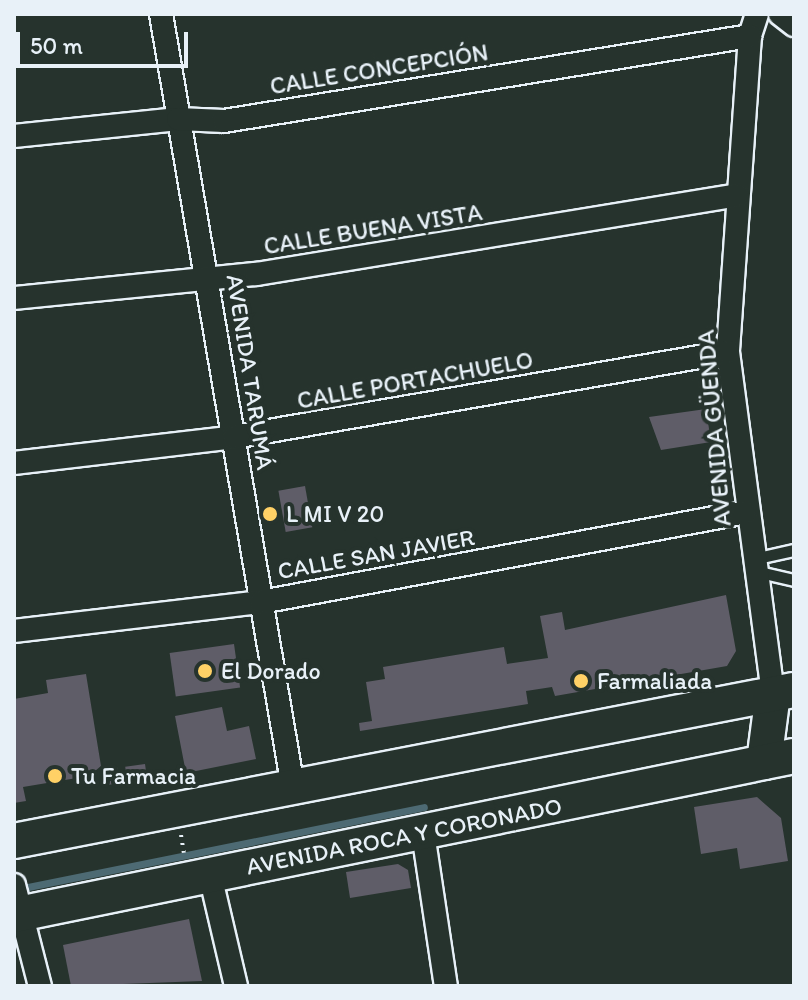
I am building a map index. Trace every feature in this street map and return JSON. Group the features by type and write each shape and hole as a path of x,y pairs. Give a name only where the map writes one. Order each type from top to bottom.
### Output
{"main road":[{"path":"14,841 784,692 786,759"},
{"name":"AVENIDA ROCA Y CORONADO","path":"17,905 210,875 786,759"}],"street":[{"name":"AVENIDA TARUMÁ","path":"161,14 293,787"},
{"name":"AVENIDA GÜENDA","path":"757,14 750,36 728,352 753,565 784,692"},
{"path":"780,14 794,25"},
{"name":"CALLE CONCEPCIÓN","path":"14,136 178,119 224,121 750,36"},
{"name":"CALLE BUENA VISTA","path":"14,298 207,275 256,274 738,195"},
{"name":"CALLE PORTACHUELO","path":"14,463 234,437 728,352"},
{"name":"CALLE SAN JAVIER","path":"14,631 261,602 745,512"},
{"path":"423,833 446,986"},
{"path":"210,875 236,986"},
{"path":"17,905 40,986"}],"lane":[{"path":"753,565 794,550"},
{"path":"753,565 794,580"}],"building":[{"path":"706,409 711,442 661,450 649,417"},
{"path":"305,486 312,527 286,532 278,491"},
{"path":"726,595 736,651 727,666 555,696 552,687 526,691 528,704 360,731 359,723 372,721 366,682 385,679 383,667 504,647 507,664 548,658 540,616 562,612 565,630"},
{"name":"El Dorado","path":"234,644 240,688 176,697 170,653"},
{"path":"86,674 101,766 89,776 23,787 26,801 14,803 14,699 48,693 46,680"},
{"path":"222,707 227,731 249,726 256,759 186,773 175,716"},
{"path":"145,764 147,778 127,781 125,767"},
{"path":"117,767 120,783 105,786 102,770"},
{"path":"757,797 781,818 788,861 740,869 737,848 701,854 694,807"},
{"path":"398,864 408,870 411,888 350,898 346,872"},
{"path":"189,919 202,981 71,986 63,945"}],"waterway":[{"path":"18,889 424,807"}],"place":[{"name":"L MI V 20","path":"270,514"},
{"name":"El Dorado","path":"205,671"},
{"name":"Farmaliada","path":"581,681"},
{"name":"Tu Farmacia","path":"55,776"}]}
